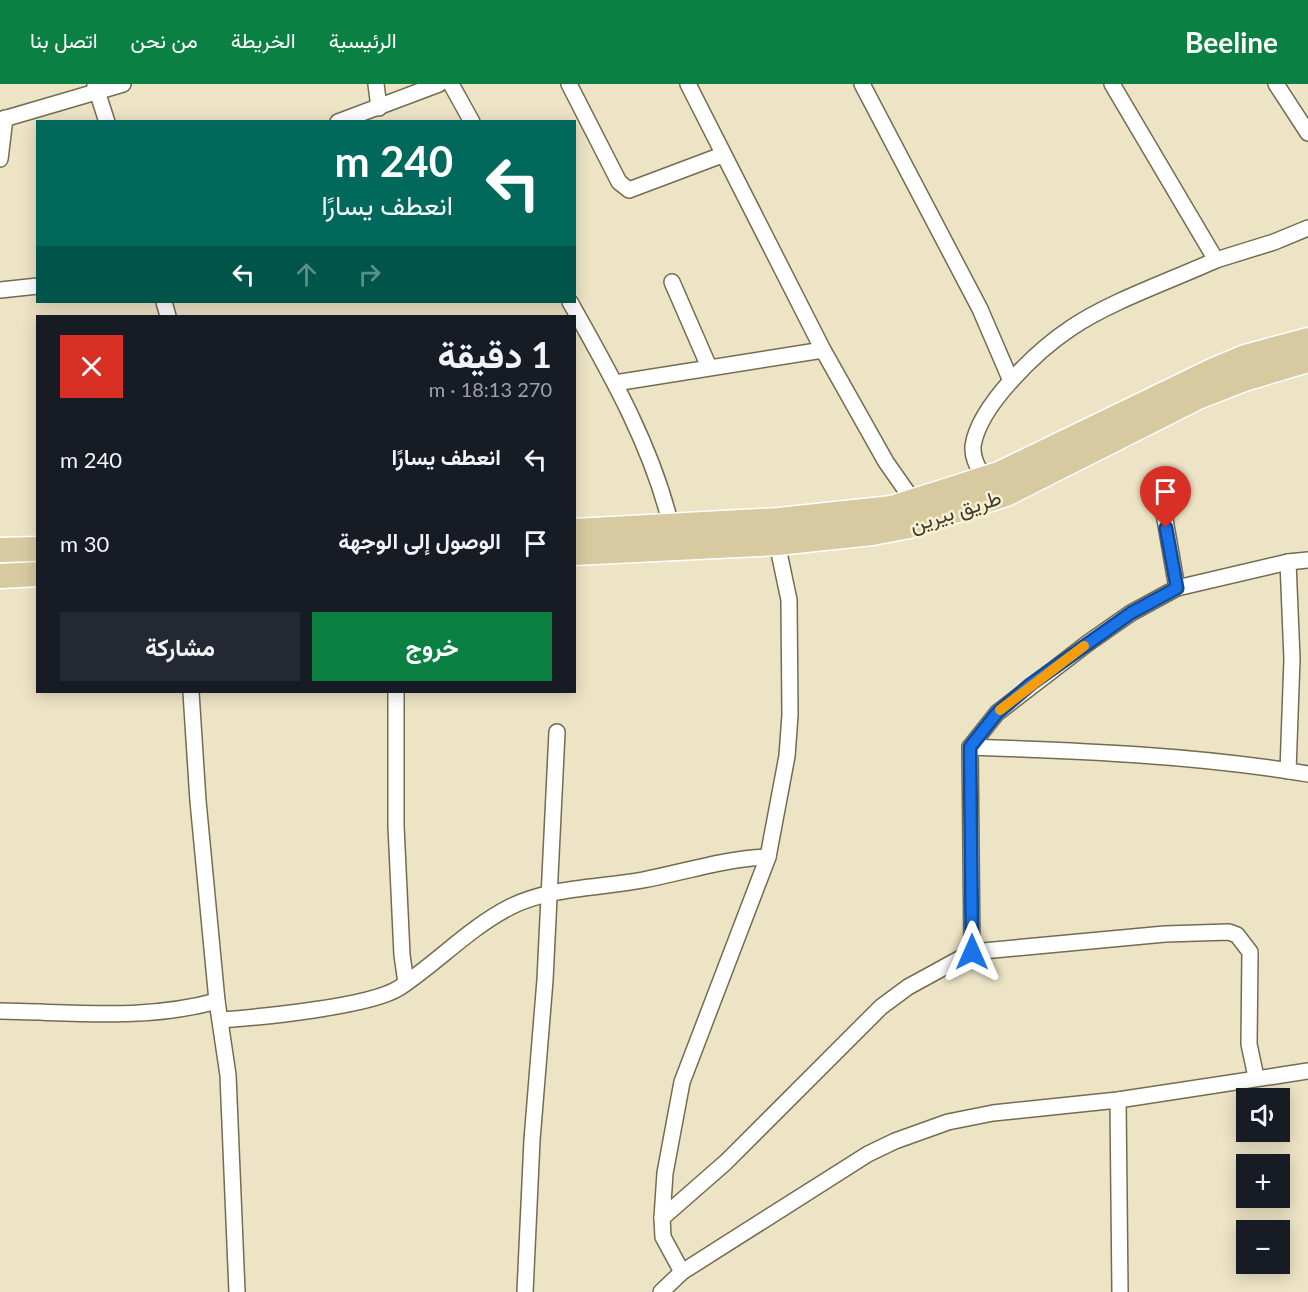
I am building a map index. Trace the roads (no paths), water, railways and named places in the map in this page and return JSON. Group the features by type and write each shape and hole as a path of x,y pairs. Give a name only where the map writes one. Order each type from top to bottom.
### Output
{"main road":[{"name":"طريق بيرين","path":"576,531 822,517 892,508 985,480 1048,452 1214,370 1245,357 1308,340"},
{"name":"طريق بيرين","path":"576,553 777,543 872,533 962,511 1006,494 1198,398 1244,379 1308,360"},
{"path":"0,550 36,549"},
{"path":"0,576 36,574"}],"street":[{"path":"0,159 3,119 96,89 123,84"},
{"path":"376,84 379,108"},
{"path":"344,120 439,84"},
{"path":"451,84 471,120"},
{"path":"569,84 619,182 629,190 722,155"},
{"path":"688,84 722,155 760,223 823,350 885,462 914,502"},
{"path":"862,84 980,309 1011,381"},
{"path":"1112,84 1216,261"},
{"path":"1276,84 1308,133"},
{"path":"96,89 106,120"},
{"path":"985,480 975,463 973,446 983,421 1011,381 1071,328 1216,261 1253,250 1308,228"},
{"path":"672,282 709,367"},
{"path":"0,290 36,286"},
{"path":"571,303 615,383 661,484 671,526"},
{"path":"615,383 823,350"},
{"path":"1163,508 1177,588"},
{"path":"682,1272 663,1237 662,1218 665,1173 682,1082 768,858 787,756 790,715 789,600 777,543"},
{"path":"972,952 970,747 997,713 1031,684 1131,613 1177,588 1288,562 1308,560"},
{"path":"1288,562 1292,659 1288,771"},
{"path":"191,693 198,801 217,1001 228,1075 237,1292"},
{"path":"396,693 396,826 402,955 406,983"},
{"path":"525,1292 532,1140 540,1064 550,895 557,732"},
{"path":"970,747 1060,750 1308,774"},
{"path":"221,1020 365,999 390,993 500,913 526,901 640,881 728,861 768,858"},
{"path":"662,1218 726,1162 881,1007 908,987 972,952 1165,934 1229,932 1246,944 1250,952 1249,1044 1256,1077"},
{"path":"0,1011 121,1015 163,1012 217,1001"},
{"path":"661,1292 682,1272 819,1185 896,1141 948,1122 993,1113 1118,1100 1256,1077 1308,1071"},
{"path":"1118,1100 1120,1292"}]}
